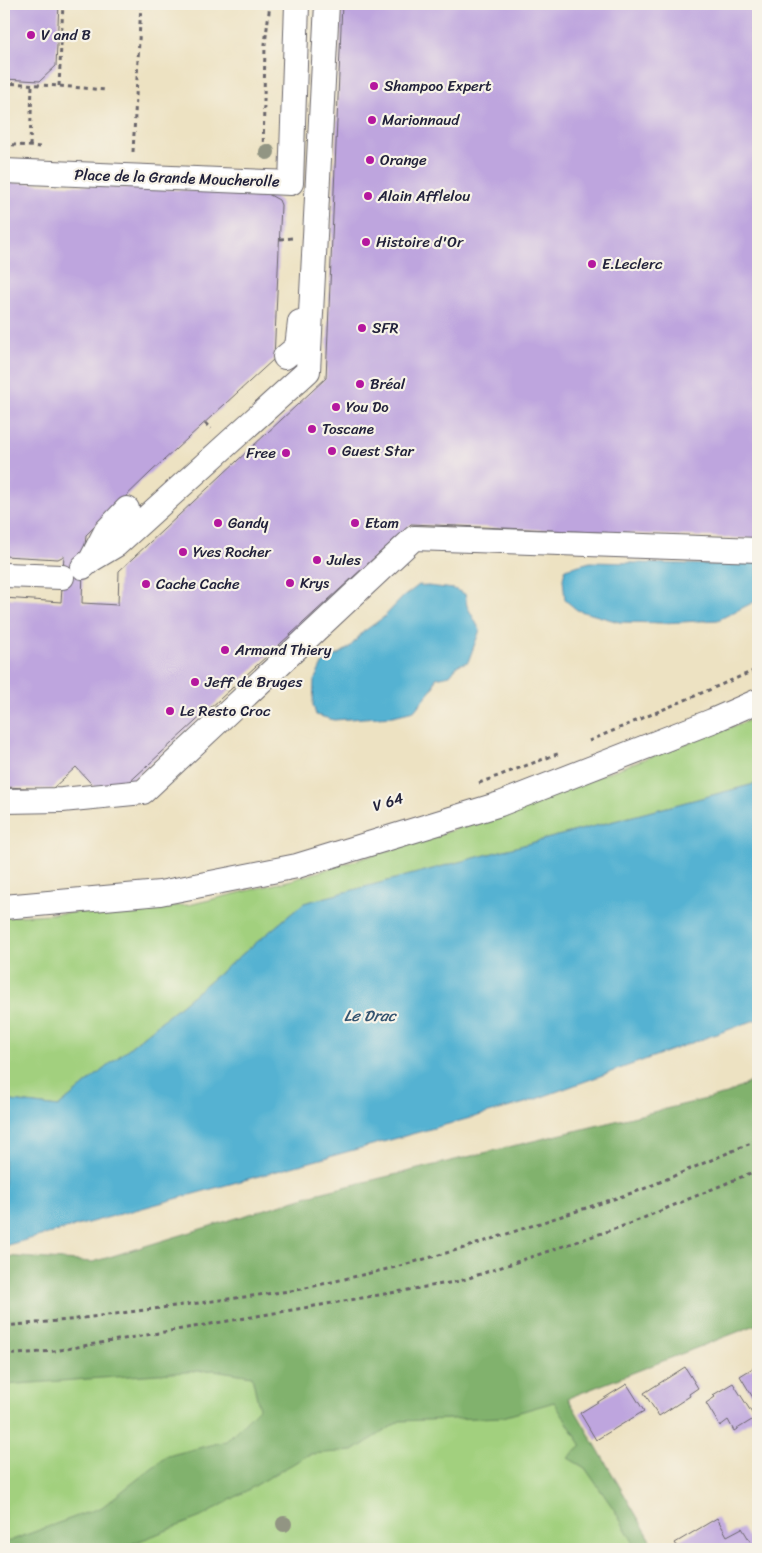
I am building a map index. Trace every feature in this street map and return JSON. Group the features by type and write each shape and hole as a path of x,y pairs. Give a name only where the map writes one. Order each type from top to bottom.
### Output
{"street":[{"path":"127,509 106,531 87,563 116,545 308,371 327,4"},
{"name":"Place de la Grande Moucherolle","path":"4,171 292,182 296,6"},
{"path":"285,357 297,347 301,320 311,318"},
{"path":"4,802 62,800 143,792 414,538 758,550"},
{"path":"4,575 62,577"},
{"path":"4,907 160,893 297,866 500,804 712,721 758,701"}],"path":[{"path":"58,86 63,4"},
{"path":"133,152 141,4"},
{"path":"254,159 263,159 265,44 270,4"},
{"path":"4,84 106,90"},
{"path":"29,172 32,85"},
{"path":"4,144 46,148"},
{"path":"124,152 142,153"},
{"path":"584,744 758,669"},
{"path":"475,785 566,750"},
{"path":"4,1326 69,1320 297,1290 396,1267 464,1248 641,1190 758,1140"},
{"path":"4,1355 54,1351 460,1281 629,1224 758,1170"}],"green space":[{"path":"758,717 758,783 304,903 58,1107 4,1100 4,917 189,905 292,880 439,835"},
{"path":"758,1078 758,1324 568,1398 656,1549 633,1549 632,1540 613,1508 585,1468 568,1458 582,1446 554,1402 503,1417 400,1421 353,1451 310,1454 201,1517 119,1549 4,1549 4,1543 102,1507 167,1456 226,1441 259,1408 252,1376 214,1370 4,1385 4,1256 93,1262 315,1194 727,1094"},
{"path":"257,1349 567,1398 656,1549 4,1549 4,1371"}],"water":[{"path":"590,562 729,565 754,562 758,565 758,600 718,620 663,623 619,622 577,610 565,600 563,579 565,569"},
{"path":"419,585 454,589 465,594 467,606 480,630 468,662 458,665 450,675 436,678 433,688 414,711 393,716 334,720 316,715 313,705 314,681 322,664 349,648 363,632 384,617 403,597"},
{"name":"Le Drac","path":"758,783 758,1019 525,1103 4,1246 4,1100 58,1107 304,903"}],"building":[{"name":"V and B","path":"4,4 59,4 56,66 40,81 4,79"},
{"path":"342,4 758,4 758,539 411,524 124,787 98,791 76,767 52,789 4,787 4,598 61,602 64,556 58,559 4,556 4,182 268,194 279,200 281,205 274,359 151,472 86,535 82,603 118,605 119,571 326,378"},
{"path":"758,1365 758,1400 755,1401 740,1376"},
{"path":"685,1367 698,1388 689,1394 690,1396 659,1416 644,1393"},
{"path":"733,1383 755,1418 734,1431 728,1420 720,1426 706,1403 715,1397 713,1395"},
{"path":"627,1384 644,1411 596,1440 580,1413"},
{"path":"717,1518 727,1536 742,1528 755,1549 679,1549 675,1543"}],"place":[{"name":"V and B","path":"31,35"},
{"name":"Shampoo Expert","path":"374,86"},
{"name":"Marionnaud","path":"372,120"},
{"name":"Orange","path":"370,160"},
{"name":"Alain Afflelou","path":"368,196"},
{"name":"Histoire d'Or","path":"366,242"},
{"name":"E.Leclerc","path":"592,264"},
{"name":"SFR","path":"362,328"},
{"name":"Bréal","path":"360,384"},
{"name":"You Do","path":"336,407"},
{"name":"Toscane","path":"312,429"},
{"name":"Guest Star","path":"332,451"},
{"name":"Free","path":"286,453"},
{"name":"Gandy","path":"218,523"},
{"name":"Etam","path":"355,523"},
{"name":"Yves Rocher","path":"183,552"},
{"name":"Jules","path":"317,560"},
{"name":"Krys","path":"290,583"},
{"name":"Cache Cache","path":"146,584"},
{"name":"Armand Thiery","path":"225,650"},
{"name":"Jeff de Bruges","path":"195,682"},
{"name":"Le Resto Croc","path":"170,711"}]}
